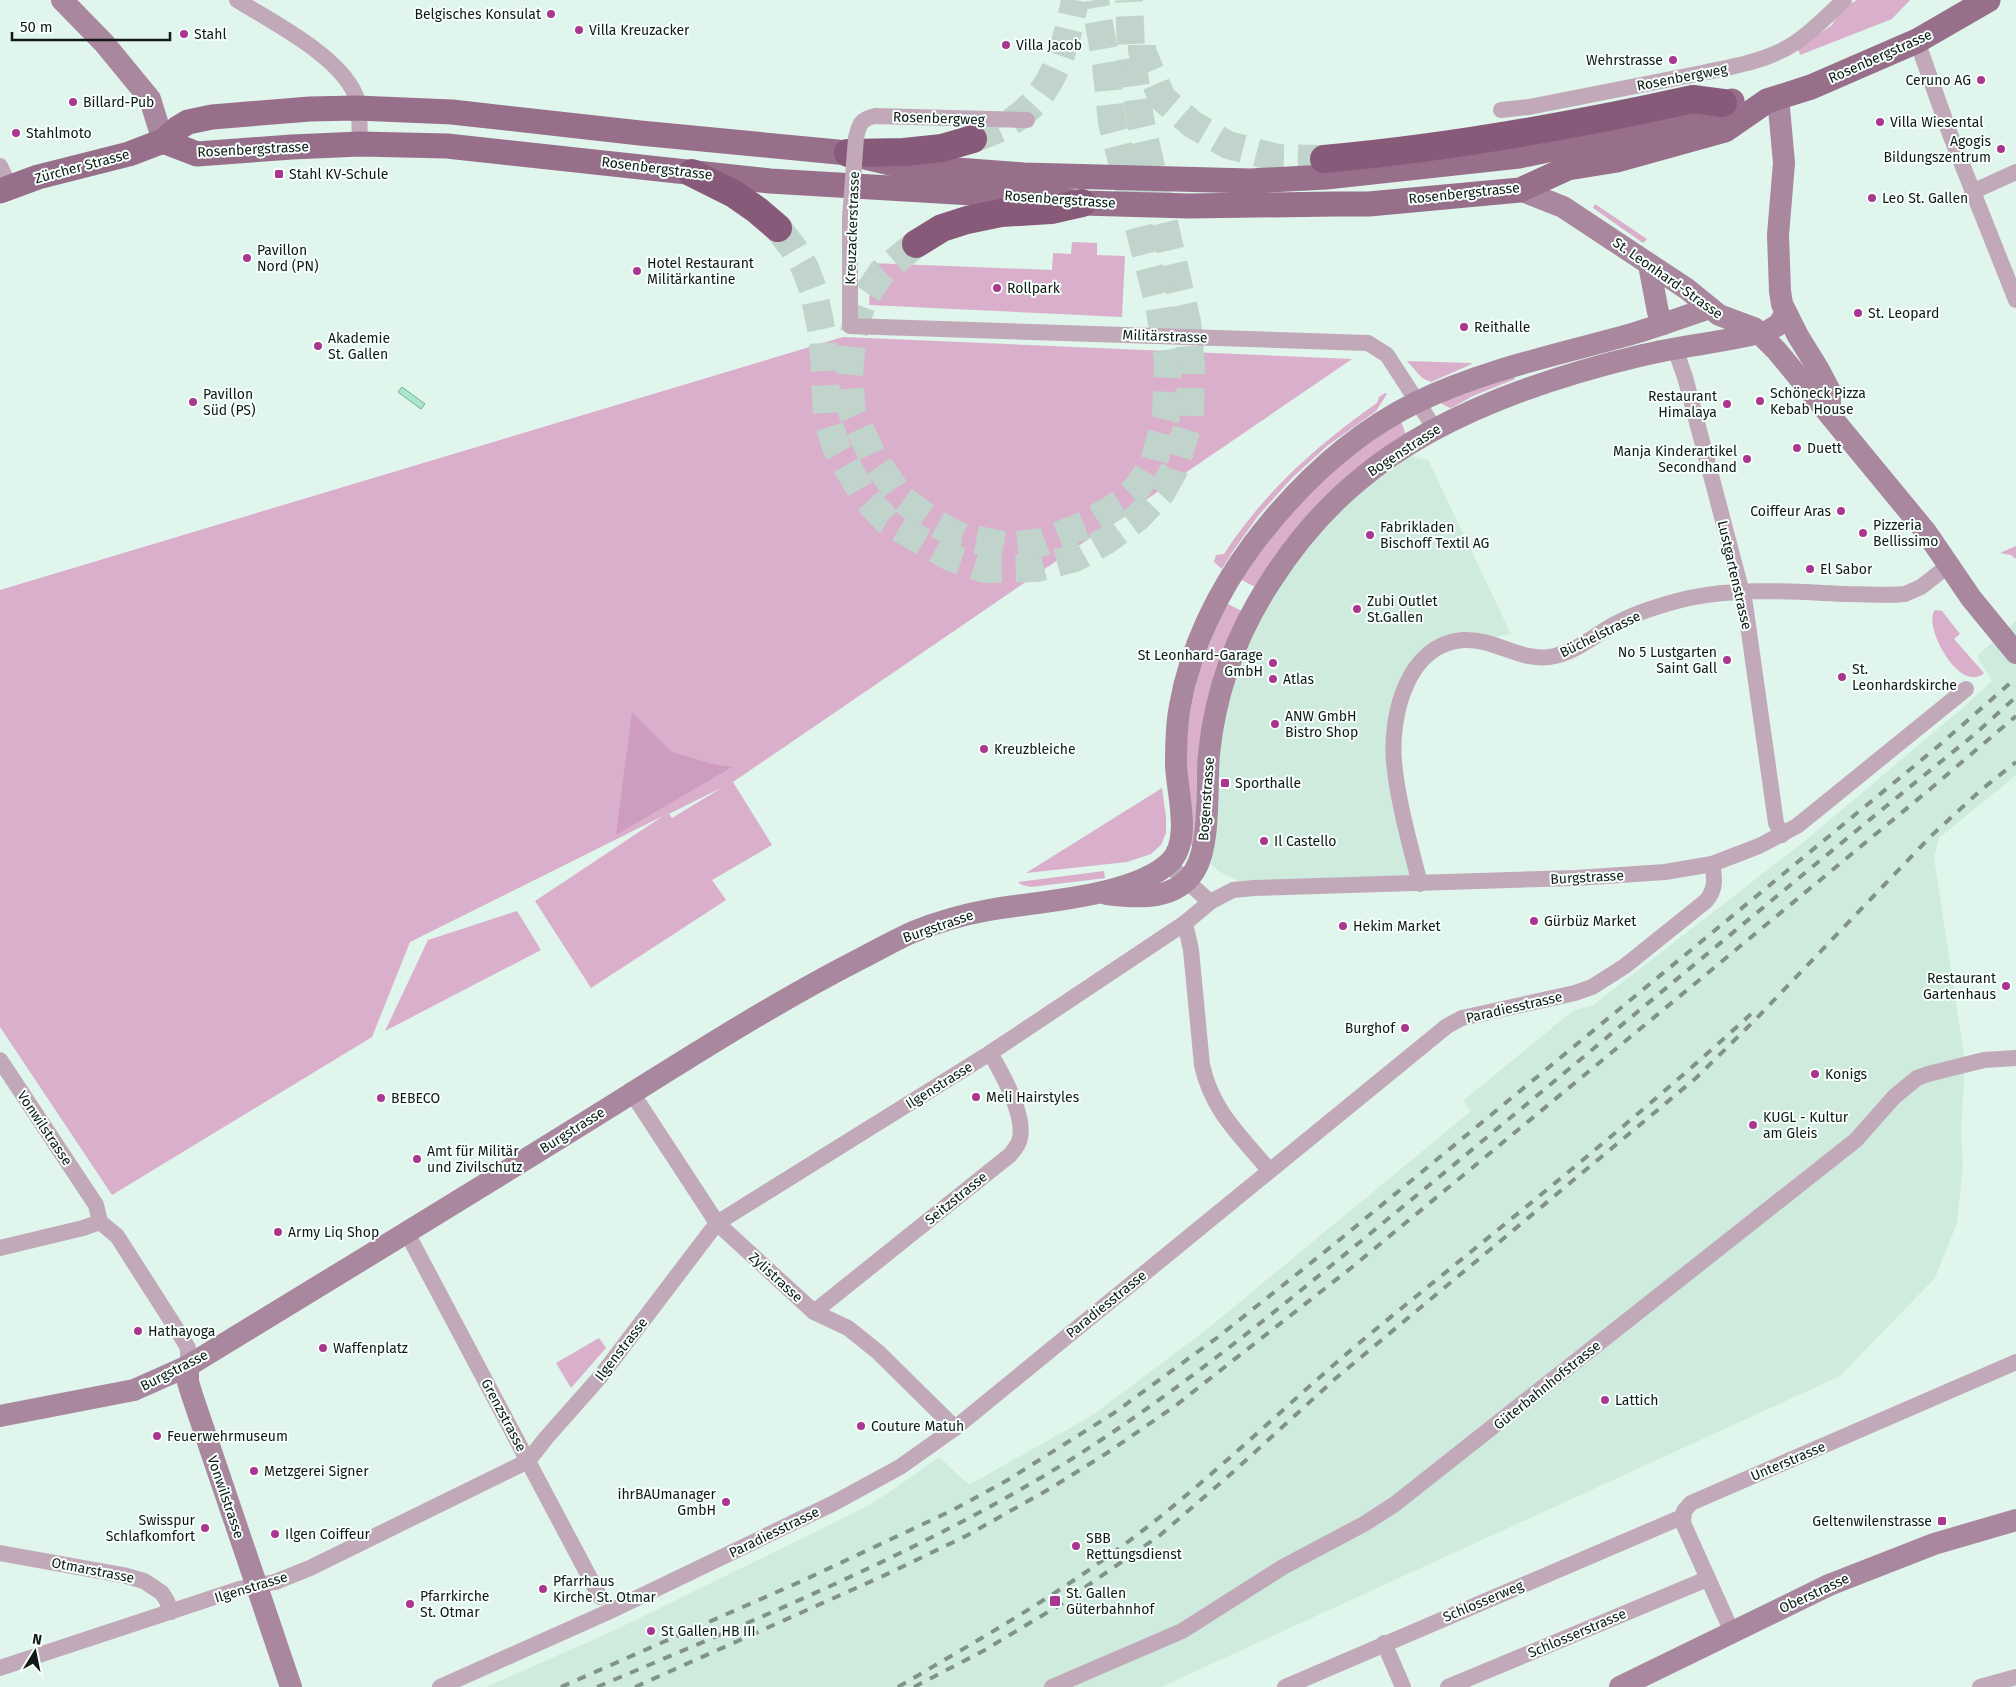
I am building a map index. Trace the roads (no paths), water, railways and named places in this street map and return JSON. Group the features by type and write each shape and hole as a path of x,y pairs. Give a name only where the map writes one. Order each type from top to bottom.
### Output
{"highway":[{"path":"1324,159 1394,153 1489,140 1694,99 1723,103"},
{"path":"854,140 904,152 942,148 973,139"},
{"path":"692,173 734,194 778,228"},
{"path":"916,244 942,228 967,220 1001,213 1051,210 1082,203"}],"main road":[{"path":"62,0 104,43 150,99 163,141"},
{"name":"Rosenbergstrasse","path":"1772,99 1725,130 1618,160 1568,168 1520,190 1369,204 1189,206 1082,203 1041,198 692,173 517,152 447,146 360,144 197,154 163,141 188,122 212,117 310,109 357,108 452,112 640,133 854,140 903,166 1024,175 1186,181 1251,181 1326,177 1519,156 1696,116 1723,103 1772,99 1811,87 1917,42 1979,2"},
{"path":"1772,99 1784,163 1778,235 1780,291 1786,313 1820,370 1830,391 1830,415"},
{"name":"Zürcher Strasse","path":"3,181 38,177 129,154 163,141"},
{"path":"1563,207 1557,190 1558,172 1562,160 1573,145"},
{"name":"St. Leonhard-Strasse","path":"1520,190 1563,207 1687,289 1710,308 1728,319 1746,323 1760,333 1926,532 1971,598 2016,652"},
{"path":"1649,265 1658,312 1663,324"},
{"name":"Bogenstrasse","path":"1168,864 1179,848 1182,831 1176,770 1179,709 1185,681 1214,606 1242,560 1296,491 1326,463 1358,438 1418,402 1465,382 1663,324 1710,308"},
{"name":"Bogenstrasse","path":"1101,893 1136,898 1156,896 1173,890 1195,870 1201,856 1204,841 1209,751 1220,694 1238,642 1256,604 1280,566 1321,516 1358,480 1396,453 1435,429 1464,415 1543,384 1641,355 1768,331 1778,325 1786,313"},
{"path":"1101,893 1152,874 1168,864"},
{"name":"Burgstrasse","path":"0,1416 134,1390 188,1366 807,986 916,931 984,910 1101,893"},
{"name":"Vonwilstrasse","path":"188,1366 190,1389 291,1687"},
{"name":"Oberstrasse","path":"1620,1687 1853,1574 1934,1544 2016,1520"}],"street":[{"path":"237,0 316,50 339,70 355,95 360,144"},
{"name":"Rosenbergweg","path":"1500,110 1529,107 1725,69 1767,57 1795,43 1844,0"},
{"path":"1917,42 1972,192 2016,300"},
{"name":"Rosenbergweg","path":"854,140 861,122 866,118 875,116 1027,120"},
{"name":"Kreuzackerstrasse","path":"850,326 850,218 854,140"},
{"path":"1972,192 2016,172"},
{"name":"Militärstrasse","path":"850,326 1368,343 1387,355 1435,429"},
{"name":"Lustgartenstrasse","path":"1674,349 1685,377 1742,592 1776,823 1782,835"},
{"name":"Büchelstrasse","path":"1420,884 1397,785 1394,749 1402,694 1416,666 1436,648 1462,640 1489,643 1525,656 1545,658 1556,656 1578,647 1618,623 1669,603 1706,595 1742,592 1904,594 1921,587 1949,565"},
{"name":"Burgstrasse","path":"1210,902 1233,890 1254,888 1420,884 1641,874 1712,864 1742,854 1782,835 1815,812 1966,689"},
{"path":"1168,864 1210,902 1185,923 1191,950 1202,1065 1206,1083 1218,1108 1269,1170"},
{"name":"Paradiesstrasse","path":"440,1687 608,1612 834,1503 900,1466 955,1428 1269,1170 1454,1022 1575,993 1592,987 1614,974 1706,901 1711,895 1715,882 1712,864"},
{"name":"Ilgenstrasse","path":"0,1668 239,1589 275,1582 310,1568 528,1460 600,1377 717,1223 990,1053 1185,923"},
{"name":"Seitzstrasse","path":"814,1312 1010,1155 1017,1147 1020,1140 1019,1119 1002,1074 990,1053"},
{"name":"Güterbahnhofstrasse","path":"1052,1687 1182,1631 1283,1567 1364,1524 1395,1504 1856,1140 1900,1092 1917,1078 1997,1058 2016,1058"},
{"name":"Vonwilstrasse","path":"0,1060 96,1205 100,1222 117,1236 185,1342 188,1348 188,1366"},
{"name":"Zylistrasse","path":"632,1093 717,1223 814,1312 848,1328 878,1352 955,1428"},
{"path":"0,1248 83,1228 100,1222"},
{"name":"Grenzstrasse","path":"407,1233 600,1597"},
{"name":"Unterstrasse","path":"1682,1517 1691,1503 2016,1362"},
{"path":"1682,1517 1707,1579 1732,1632"},
{"name":"Schlosserweg","path":"1285,1687 1682,1517"},
{"name":"Otmarstrasse","path":"0,1553 123,1575 144,1581 162,1593 171,1612"},
{"name":"Schlosserstrasse","path":"1448,1687 1707,1579"},
{"path":"1384,1643 1402,1687"},
{"path":"1980,1687 2016,1677"}],"tunnel":[{"path":"973,139 1002,127 1022,114 1046,87 1067,37 1075,0"},
{"path":"916,244 882,272 865,297 852,342 849,376 852,412 873,457 902,499 933,522 961,537 1009,546 1043,542 1085,525 1121,503 1138,487 1154,462 1166,417 1168,362 1159,305 1112,123 1106,64 1095,0"},
{"path":"778,228 794,249 805,268 813,289 823,337 827,417 836,447 864,496 887,521 952,558 985,569 1037,568 1075,558 1107,540 1137,518 1161,493 1174,470 1190,418 1191,366 1187,322 1140,119 1131,51 1129,0"},
{"path":"1142,45 1142,51 1162,98 1192,124 1228,145 1278,158 1324,159"}],"railway":[{"path":"561,1687 802,1581 953,1510 1006,1481 1114,1413 1218,1337 1332,1246 1936,748 2016,678"},
{"path":"597,1687 778,1610 956,1525 1070,1460 1118,1429 1256,1327 1975,734 2016,697"},
{"path":"635,1687 883,1576 966,1536 1051,1488 1107,1453 1175,1406 1351,1268 2016,716"},
{"path":"914,1687 983,1651 1058,1606 1159,1536 1232,1473 1336,1378 1696,1078 1757,1018 1931,836 1981,790 2016,762"},
{"path":"898,1687 1070,1583 1157,1519 1218,1468 1339,1360 1611,1137 1751,1014"}],"place":[{"name":"Belgisches Konsulat","path":"551,14"},
{"name":"Villa Kreuzacker","path":"579,30"},
{"name":"Stahl","path":"184,34"},
{"name":"Villa Jacob","path":"1006,45"},
{"name":"Wehrstrasse","path":"1673,60"},
{"name":"Ceruno AG","path":"1981,80"},
{"name":"Billard-Pub","path":"73,102"},
{"name":"Villa Wiesental","path":"1880,122"},
{"name":"Stahlmoto","path":"16,133"},
{"name":"Agogis Bildungszentrum","path":"2001,149"},
{"name":"Stahl KV-Schule","path":"279,174"},
{"name":"Leo St. Gallen","path":"1872,198"},
{"name":"Pavillon Nord (PN)","path":"247,258"},
{"name":"Hotel Restaurant Militärkantine","path":"637,271"},
{"name":"Rollpark","path":"997,288"},
{"name":"St. Leopard","path":"1858,313"},
{"name":"Reithalle","path":"1464,327"},
{"name":"Akademie St. Gallen","path":"318,346"},
{"name":"Schöneck Pizza Kebab House","path":"1760,401"},
{"name":"Pavillon Süd (PS)","path":"193,402"},
{"name":"Restaurant Himalaya","path":"1727,404"},
{"name":"Duett","path":"1797,448"},
{"name":"Manja Kinderartikel Secondhand","path":"1747,459"},
{"name":"Coiffeur Aras","path":"1841,511"},
{"name":"Pizzeria Bellissimo","path":"1863,533"},
{"name":"Fabrikladen Bischoff Textil AG","path":"1370,535"},
{"name":"El Sabor","path":"1810,569"},
{"name":"Zubi Outlet St.Gallen","path":"1357,609"},
{"name":"No 5 Lustgarten Saint Gall","path":"1727,660"},
{"name":"St Leonhard-Garage GmbH","path":"1273,663"},
{"name":"St. Leonhardskirche","path":"1842,677"},
{"name":"Atlas","path":"1273,679"},
{"name":"ANW GmbH Bistro Shop","path":"1275,724"},
{"name":"Kreuzbleiche","path":"984,749"},
{"name":"Sporthalle","path":"1225,783"},
{"name":"Il Castello","path":"1264,841"},
{"name":"Gürbüz Market","path":"1534,921"},
{"name":"Hekim Market","path":"1343,926"},
{"name":"Restaurant Gartenhaus","path":"2006,986"},
{"name":"Burghof","path":"1405,1028"},
{"name":"Konigs","path":"1815,1074"},
{"name":"Meli Hairstyles","path":"976,1097"},
{"name":"BEBECO","path":"381,1098"},
{"name":"KUGL - Kultur am Gleis","path":"1753,1125"},
{"name":"Amt für Militär und Zivilschutz","path":"417,1159"},
{"name":"Army Liq Shop","path":"278,1232"},
{"name":"Hathayoga","path":"138,1331"},
{"name":"Waffenplatz","path":"323,1348"},
{"name":"Lattich","path":"1605,1400"},
{"name":"Couture Matuh","path":"861,1426"},
{"name":"Feuerwehrmuseum","path":"157,1436"},
{"name":"Metzgerei Signer","path":"254,1471"},
{"name":"ihrBAUmanager GmbH","path":"726,1502"},
{"name":"Geltenwilenstrasse","path":"1942,1521"},
{"name":"Swisspur Schlafkomfort","path":"205,1528"},
{"name":"Ilgen Coiffeur","path":"275,1534"},
{"name":"SBB Rettungsdienst","path":"1076,1546"},
{"name":"Pfarrhaus Kirche St. Otmar","path":"543,1589"},
{"name":"St. Gallen Güterbahnhof","path":"1055,1601"},
{"name":"Pfarrkirche St. Otmar","path":"410,1604"},
{"name":"St Gallen HB III","path":"651,1631"}]}
